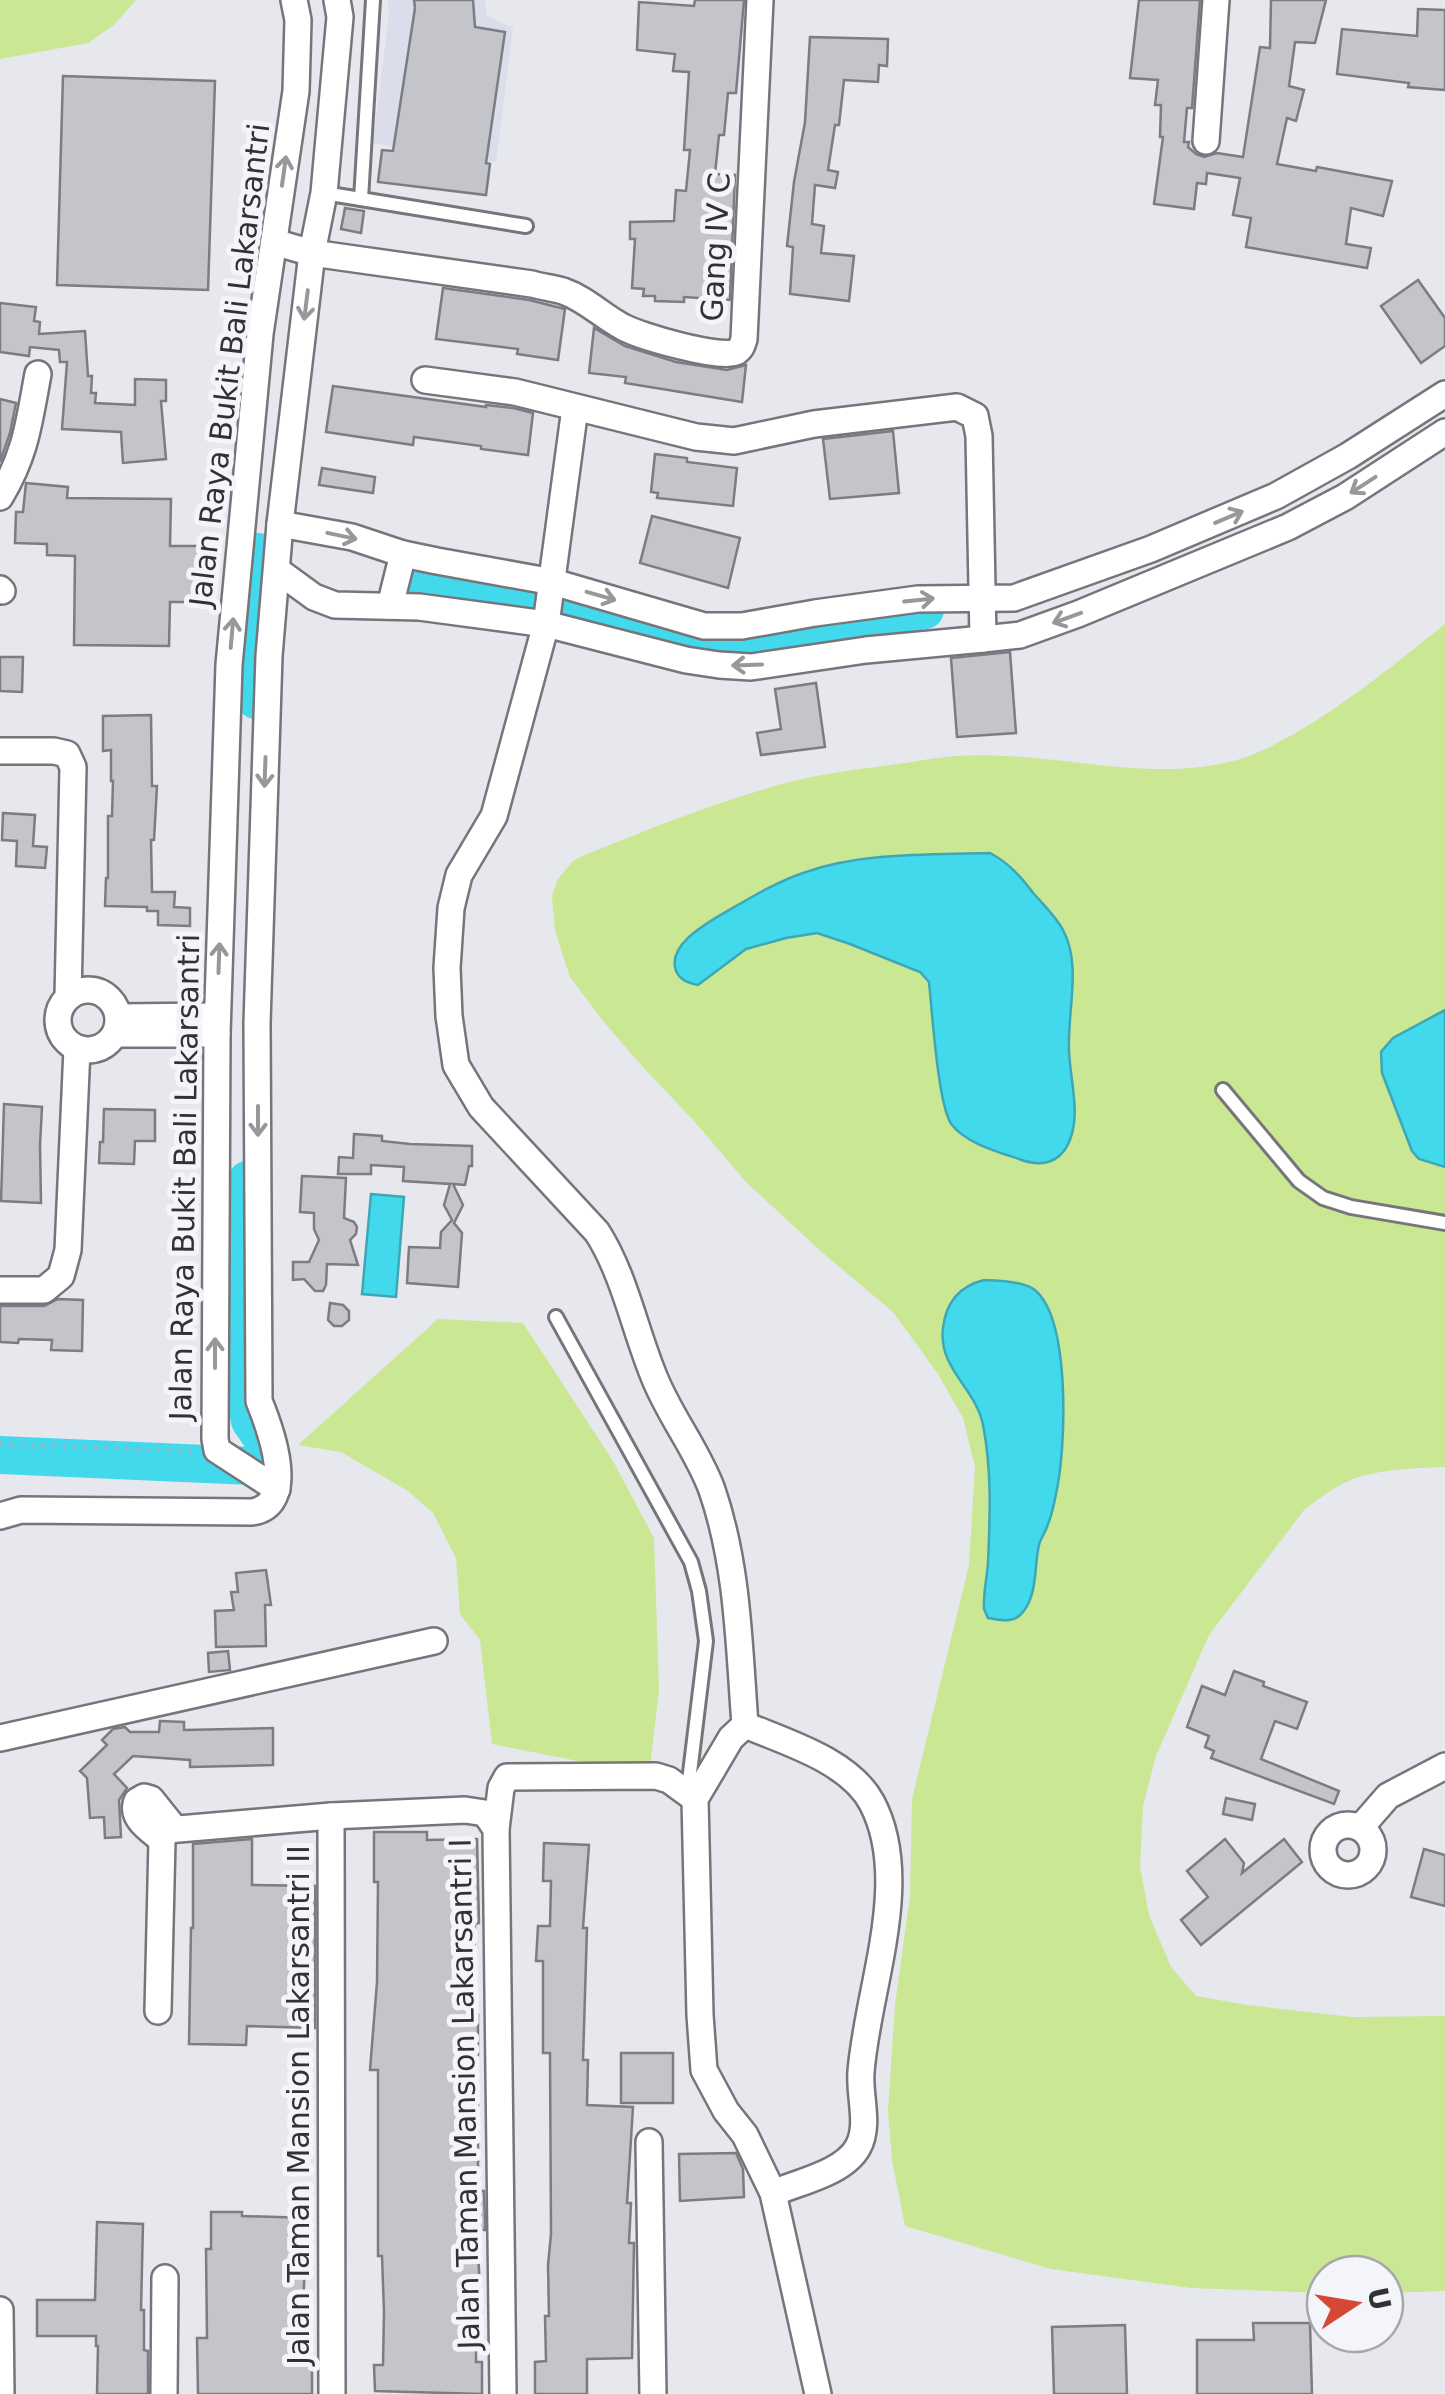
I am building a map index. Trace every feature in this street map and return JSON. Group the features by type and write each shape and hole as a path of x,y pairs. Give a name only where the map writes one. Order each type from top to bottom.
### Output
{"street":[{"name":"Jalan Raya Bukit Bali Lakarsantri","path":"294,0 298,20 296,91 260,334 229,665 232,1024 215,1438 217,1450 271,1484 278,1470 270,1427 259,1400 232,1024 280,524 312,252 324,193 340,17 337,0"},
{"name":"Gang IV C","path":"312,252 562,291 636,334 718,354 734,353 744,339 760,0"},
{"path":"1206,141 1216,0"},
{"path":"274,242 312,252"},
{"path":"0,497 23,452 38,374"},
{"path":"425,380 515,392 696,438 734,441 814,424 957,407 975,416 979,436 983,640"},
{"path":"280,524 352,537 403,554 552,582 704,626 742,626 918,599 1014,598 1151,550 1276,496 1445,394"},
{"path":"575,408 546,624 494,816 459,876 451,908 449,1016 456,1066 481,1107 597,1232 611,1254 654,1379 711,1488 735,1580 745,1725"},
{"path":"276,570 314,597 335,605 419,607 546,624 719,665 751,667 866,650 983,640 1020,635 1078,614 1288,527 1345,497 1445,432"},
{"path":"390,606 403,554"},
{"path":"0,751 54,751 67,754 73,767 68,997"},
{"path":"85,990 104,994 111,1000 117,1025 107,1044 98,1049 77,1049 68,1044 58,1026 61,1005 68,997 85,990"},
{"path":"117,1025 232,1024"},
{"path":"0,1290 44,1290 61,1276 68,1250 77,1049"},
{"path":"0,1516 21,1510 252,1512 263,1510 271,1502 271,1484"},
{"path":"0,1738 434,1641"},
{"path":"745,1725 731,1738 695,1799 704,2070 726,2110 746,2135 773,2193 818,2394"},
{"path":"745,1725 816,1753 848,1775 871,1800 885,1836 888,1877 884,1937 860,2074 864,2118 859,2145 842,2166 773,2193"},
{"path":"1361,1827 1388,1796 1445,1766"},
{"path":"496,1829 501,1788 507,1777 656,1776 669,1780 695,1799"},
{"name":"Jalan Taman Mansion Lakarsantri I","path":"158,2011 168,1833 331,1816 466,1810 485,1814 496,1829 502,2394"},
{"name":"Jalan Taman Mansion Lakarsantri II","path":"331,1816 332,2394"},
{"path":"649,2142 653,2394"},
{"path":"164,2394 166,2278"},
{"path":"0,2310 1,2394"}],"lane":[{"path":"361,199 373,0"},
{"path":"324,193 526,226"},
{"path":"1223,1090 1300,1182 1323,1198 1445,1223"},
{"path":"556,1318 691,1562 700,1591 706,1641 690,1781 695,1799"}],"path":[{"path":"0,1444 217,1450"}],"shaded area":[{"path":"388,0 485,0 487,16 513,28 496,162 373,143"}],"green space":[{"path":"0,0 136,0 114,25 88,43 0,59"},
{"path":"1445,624 1445,1467 1362,1476 1338,1486 1304,1510 1209,1635 1156,1756 1143,1806 1140,1867 1149,1915 1171,1967 1196,1996 1352,2017 1445,2016 1445,2291 1405,2292 1405,2254 1305,2254 1305,2292 1191,2288 1051,2269 905,2226 892,2160 888,2111 895,2005 910,1896 912,1799 969,1565 975,1467 963,1418 938,1374 893,1312 746,1182 603,1021 570,977 555,931 552,896 558,879 573,861 761,790 814,777 958,756 1026,757 1128,768 1196,768 1229,762 1283,740 1370,683"},
{"path":"438,1319 523,1323 613,1461 654,1538 659,1691 649,1775 492,1744 480,1640 460,1614 456,1558 433,1513 408,1491 341,1452 298,1445"}],"water":[{"path":"990,853 1014,871 1053,916 1063,930 1072,958 1069,1051 1074,1125 1066,1148 1051,1161 1032,1163 992,1150 965,1137 952,1125 939,1079 929,982 920,972 817,933 746,949 698,985 683,980 676,971 678,951 696,931 794,876 874,858"},
{"path":"1445,1010 1445,1167 1419,1159 1412,1151 1382,1073 1381,1052 1393,1038"},
{"path":"371,1194 404,1197 396,1297 362,1294"},
{"path":"984,1280 1019,1283 1036,1291 1055,1330 1063,1388 1062,1448 1053,1509 1039,1545 1028,1605 1019,1616 1007,1620 988,1618 984,1609 990,1494 983,1425 943,1342 951,1303 968,1286"}],"building":[{"path":"414,0 473,0 475,27 505,32 486,163 490,164 486,195 378,182 382,150 393,151"},
{"path":"695,0 744,0 736,93 728,93 715,174 735,175 730,300 684,297 684,302 655,301 655,296 643,296 644,289 632,288 635,239 630,239 630,222 674,221 676,190 686,191 690,150 684,150 689,72 673,71 675,54 637,50 639,2 694,6"},
{"path":"1139,0 1200,0 1192,108 1187,108 1184,142 1204,157 1217,153 1243,157 1260,47 1270,48 1271,0 1326,0 1315,43 1295,42 1289,86 1304,90 1296,121 1287,118 1277,164 1392,181 1383,216 1351,208 1346,244 1371,248 1367,268 1246,247 1251,218 1233,215 1240,178 1207,173 1206,184 1197,183 1194,209 1154,204 1163,137 1161,105 1155,105 1158,80 1130,78"},
{"path":"1418,9 1445,10 1445,90 1337,74 1342,29 1417,36"},
{"path":"810,37 888,39 887,66 879,65 878,82 844,80 828,170 838,172 835,188 815,185 812,224 824,226 821,253 854,256 849,301 790,294 793,247 787,246 805,122"},
{"path":"63,76 215,81 208,290 57,285"},
{"path":"345,208 364,211 361,233 341,229"},
{"path":"1418,280 1445,318 1445,346 1421,363 1381,306"},
{"path":"443,288 565,309 558,360 517,354 518,349 436,339"},
{"path":"0,303 36,307 34,321 40,322 39,334 85,331 88,376 92,376 95,403 135,405 135,379 166,380 166,401 161,401 166,459 123,463 121,432 62,429 67,362 60,362 59,350 30,347 29,356 0,352"},
{"path":"594,328 625,346 676,362 727,370 746,365 742,402 625,383 626,377 589,373"},
{"path":"333,386 533,413 528,455 414,437 413,445 326,432"},
{"path":"0,399 16,403 0,462"},
{"path":"893,431 899,493 830,499 823,439"},
{"path":"655,454 737,468 733,506 657,498 658,493 651,492"},
{"path":"322,468 375,477 373,493 319,485"},
{"path":"26,483 68,487 67,498 171,499 170,546 210,546 209,602 170,602 169,646 74,645 75,556 47,555 47,544 15,543 16,512 23,512"},
{"path":"652,516 740,538 728,588 640,563"},
{"path":"1010,652 1016,733 957,737 951,658"},
{"path":"0,657 23,657 22,692 0,691"},
{"path":"816,683 825,747 761,755 757,733 781,729 775,689"},
{"path":"151,715 152,786 157,786 151,840 152,892 175,892 174,907 190,908 190,926 158,925 158,911 147,911 147,907 105,906 113,781 111,750 103,751 103,716"},
{"path":"3,813 35,815 33,846 47,847 45,868 16,866 17,841 2,840"},
{"path":"4,1104 42,1107 41,1203 1,1201"},
{"path":"104,1109 155,1110 155,1141 135,1141 134,1164 99,1163"},
{"path":"354,1134 410,1144 472,1146 472,1166 465,1185 453,1184 463,1205 454,1223 462,1233 458,1287 407,1283 409,1247 440,1248 441,1232 452,1220 444,1205 450,1184 403,1181 404,1167 371,1165 371,1174 338,1174 339,1157 353,1158"},
{"path":"302,1176 346,1178 344,1218 357,1227 350,1240 358,1265 327,1264 323,1291 315,1291 304,1279 293,1280 293,1262 309,1262 319,1240 314,1213 300,1212"},
{"path":"58,1299 83,1300 82,1351 51,1350 52,1340 0,1342 0,1306 44,1306"},
{"path":"330,1303 343,1305 349,1311 349,1320 342,1326 334,1326 328,1320"},
{"path":"266,1570 271,1605 265,1605 266,1646 216,1647 215,1611 234,1610 231,1592 238,1592 236,1573"},
{"path":"228,1651 230,1670 209,1672 208,1653"},
{"path":"1234,1671 1307,1702 1297,1729 1275,1721 1261,1759 1339,1791 1334,1804 1211,1758 1214,1751 1205,1747 1209,1736 1187,1727 1202,1686 1225,1695"},
{"path":"160,1721 184,1722 184,1730 273,1728 273,1765 190,1767 190,1760 133,1756 114,1774 127,1788 119,1800 121,1837 105,1838 104,1817 90,1818 87,1778 80,1771 107,1745 102,1740 113,1729 159,1732"},
{"path":"1226,1798 1255,1804 1252,1820 1223,1814"},
{"path":"374,1832 427,1832 427,1840 477,1839 479,1923 475,1924 474,2015 478,2015 478,2055 474,2055 474,2103 478,2103 478,2191 484,2191 485,2230 477,2229 481,2313 476,2313 476,2362 482,2362 482,2394 375,2391 374,2365 383,2365 384,2312 382,2256 378,2256 378,2070 370,2070 377,1982"},
{"path":"252,1839 252,1885 315,1886 315,2028 247,2026 246,2045 189,2044 193,1844"},
{"path":"1225,1839 1244,1863 1242,1873 1284,1839 1302,1862 1201,1945 1181,1920 1208,1897 1187,1871"},
{"path":"544,1843 589,1845 583,1928 587,1928 583,2060 588,2060 587,2105 633,2107 627,2203 631,2203 629,2243 634,2243 632,2358 587,2359 587,2394 535,2394 535,2362 546,2361 551,2234 550,2053 543,2053 543,1961 536,1961 538,1926 550,1926 551,1881 543,1881"},
{"path":"1424,1849 1445,1855 1445,1906 1411,1897"},
{"path":"621,2053 673,2053 673,2103 621,2103"},
{"path":"736,2153 743,2169 744,2197 680,2201 679,2154"},
{"path":"211,2212 309,2218 301,2362 312,2362 312,2394 198,2394 197,2338 207,2338 206,2249 211,2249"},
{"path":"97,2222 143,2224 141,2310 144,2350 148,2351 148,2394 97,2394 96,2336 37,2336 37,2300 95,2300"},
{"path":"1253,2323 1305,2323 1305,2354 1311,2354 1312,2394 1197,2394 1197,2340 1254,2340"},
{"path":"1125,2325 1127,2394 1054,2394 1052,2327"}],"waterway":[{"path":"256,700 259,552"},
{"path":"411,575 523,598"},
{"path":"573,609 736,638 767,637 925,610"},
{"path":"247,1180 243,1386 250,1421 268,1447"},
{"path":"0,1455 252,1466"}]}
